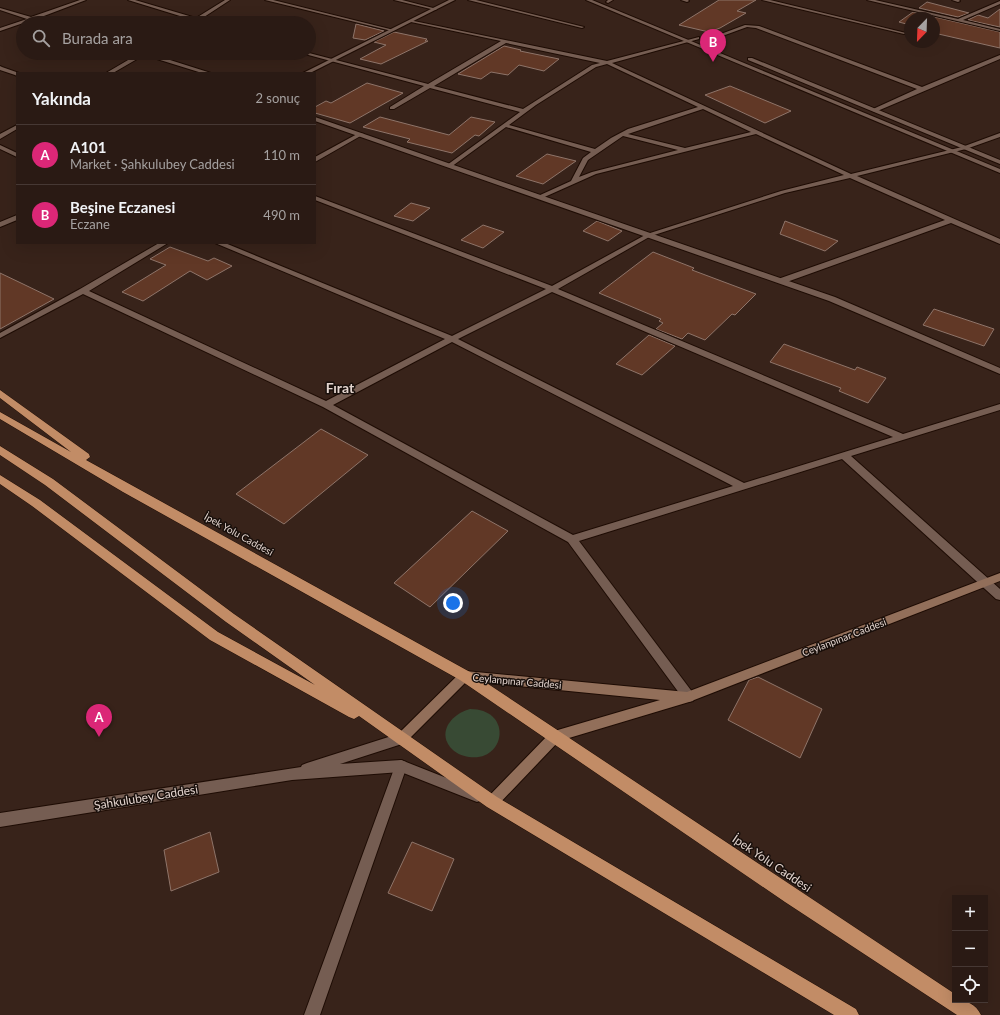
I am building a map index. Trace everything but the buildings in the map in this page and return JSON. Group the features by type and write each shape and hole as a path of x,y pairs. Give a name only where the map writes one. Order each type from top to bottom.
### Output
{"highway":[{"path":"0,393 127,489"},
{"name":"İpek Yolu Caddesi","path":"0,415 127,489 465,676 791,896 972,1015"},
{"path":"0,450 49,482 230,618 492,802 850,1015"},
{"path":"0,479 36,502 214,636 401,739"}],"main road":[{"name":"Ceylanpınar Caddesi","path":"554,736 688,697 1000,577"},
{"path":"401,739 465,676"},
{"name":"Ceylanpınar Caddesi","path":"465,676 688,697"},
{"path":"492,802 554,736"}],"street":[{"path":"39,16 84,0"},
{"path":"130,0 184,16"},
{"path":"204,16 228,0"},
{"path":"267,0 392,30"},
{"path":"396,0 435,9"},
{"path":"308,72 453,0"},
{"path":"470,0 582,27"},
{"path":"588,0 688,38 1000,171"},
{"path":"764,0 904,33"},
{"path":"869,0 1000,30"},
{"path":"607,1 682,32"},
{"path":"959,20 1000,2"},
{"path":"0,9 22,16"},
{"path":"411,21 609,63 849,176 1000,242"},
{"path":"0,30 16,24"},
{"path":"704,41 747,26 757,27 922,89"},
{"path":"448,166 524,110 594,66 609,63 688,38 697,38 712,44"},
{"path":"392,108 505,40"},
{"path":"316,57 524,110"},
{"path":"875,110 1000,57"},
{"path":"747,58 1000,162"},
{"path":"111,72 132,60"},
{"path":"166,60 205,72"},
{"path":"990,61 1000,64"},
{"path":"0,68 16,74"},
{"path":"574,181 585,159 622,134 704,107"},
{"path":"316,119 832,299 1000,371"},
{"path":"504,125 596,151"},
{"path":"0,137 16,128"},
{"path":"540,197 594,173 757,132"},
{"path":"316,159 361,134"},
{"path":"622,134 684,150"},
{"path":"326,405 552,289 648,235 783,192 964,148 1000,134"},
{"path":"0,148 16,155"},
{"path":"316,198 552,289 900,436"},
{"path":"0,225 16,217"},
{"path":"781,281 952,220"},
{"path":"0,336 83,291 162,244"},
{"path":"221,244 452,339 744,487"},
{"path":"83,291 326,405 572,539 688,697"},
{"path":"572,539 744,487 900,436 1000,407"},
{"path":"842,455 1000,596"},
{"name":"Şahkulubey Caddesi","path":"292,774 401,739"},
{"path":"312,1015 401,766"},
{"name":"Şahkulubey Caddesi","path":"0,820 292,774 401,766 492,802"}],"green space":[{"path":"470,709 484,711 493,717 498,726 500,735 497,744 491,752 481,756 469,757 459,754 450,747 446,741 445,734 449,723 458,714"}],"place":[{"name":"Beşine Eczanesi","path":"713,62"},
{"name":"A101","path":"99,737"}],"district":[{"name":"Fırat","path":"340,387"}]}
